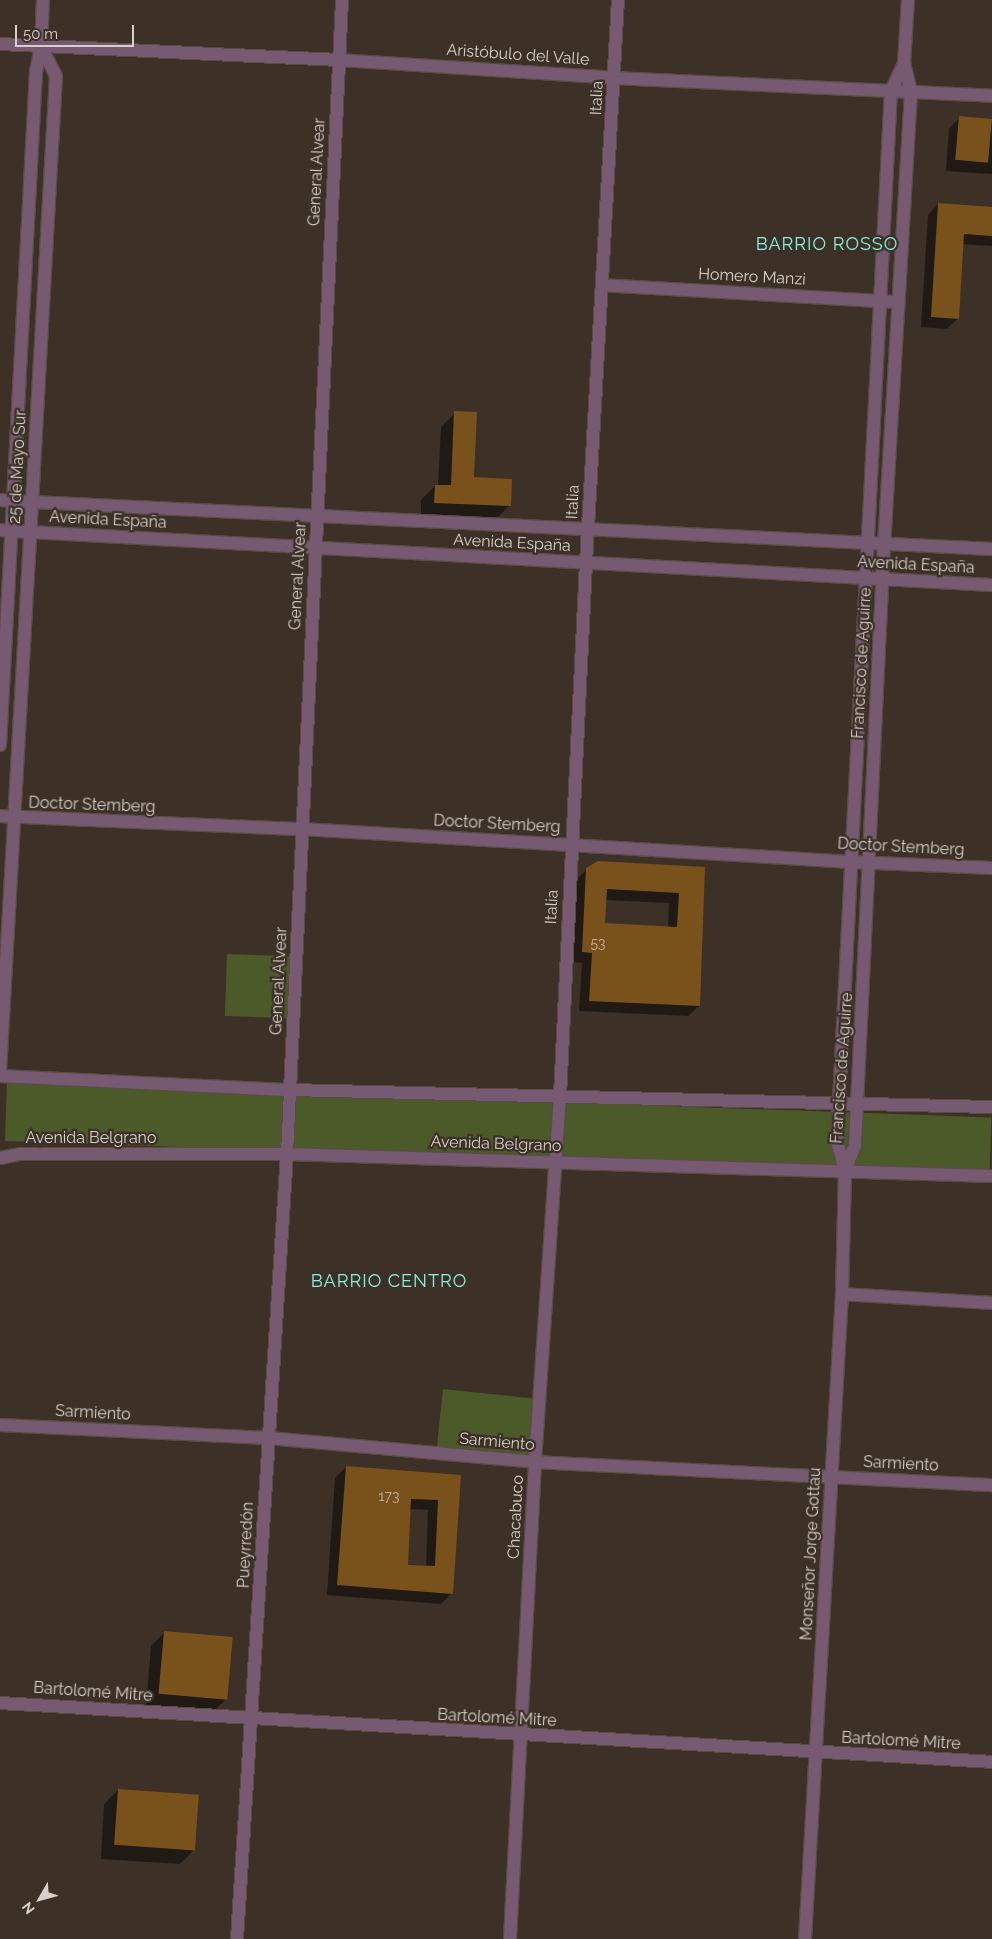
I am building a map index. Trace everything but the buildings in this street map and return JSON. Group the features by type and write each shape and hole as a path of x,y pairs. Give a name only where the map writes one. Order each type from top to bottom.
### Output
{"street":[{"name":"25 de Mayo Sur","path":"0,745 6,500 36,72 41,47 43,0"},
{"name":"General Alvear","path":"287,1154 342,0"},
{"name":"Italia","path":"560,1096 586,563 618,0"},
{"name":"Francisco de Aguirre","path":"846,1171 856,1145 882,579 911,92 904,63 908,0"},
{"name":"Aristóbulo del Valle","path":"0,44 339,60 614,78 992,96"},
{"name":"25 de Mayo Sur","path":"0,1071 56,76 41,47"},
{"name":"Francisco de Aguirre","path":"846,1171 837,1141 880,301 891,91 904,63"},
{"name":"Homero Manzi","path":"602,285 899,302"},
{"name":"Avenida España","path":"6,500 317,517 992,549"},
{"name":"Avenida España","path":"5,530 992,585"},
{"name":"Doctor Stemberg","path":"0,816 302,829 851,862 992,868"},
{"path":"0,1076 290,1090 992,1107"},
{"name":"Chacabuco","path":"510,1939 535,1462 560,1096"},
{"name":"Avenida Belgrano","path":"0,1158 20,1154 287,1154 992,1176"},
{"name":"Pueyrredón","path":"237,1939 287,1154"},
{"name":"Monseñor Jorge Gottau","path":"806,1939 842,1294 846,1171"},
{"path":"842,1294 992,1302"},
{"name":"Sarmiento","path":"0,1424 268,1438 535,1462 992,1485"},
{"name":"Bartolomé Mitre","path":"0,1703 520,1736 992,1762"}],"green space":[{"path":"227,954 294,956 292,1018 225,1016"},
{"path":"7,1083 991,1117 989,1175 5,1141"},
{"path":"443,1389 540,1399 534,1458 437,1448"}],"district":[{"name":"BARRIO ROSSO","path":"827,244"},
{"name":"BARRIO CENTRO","path":"389,1281"}]}
